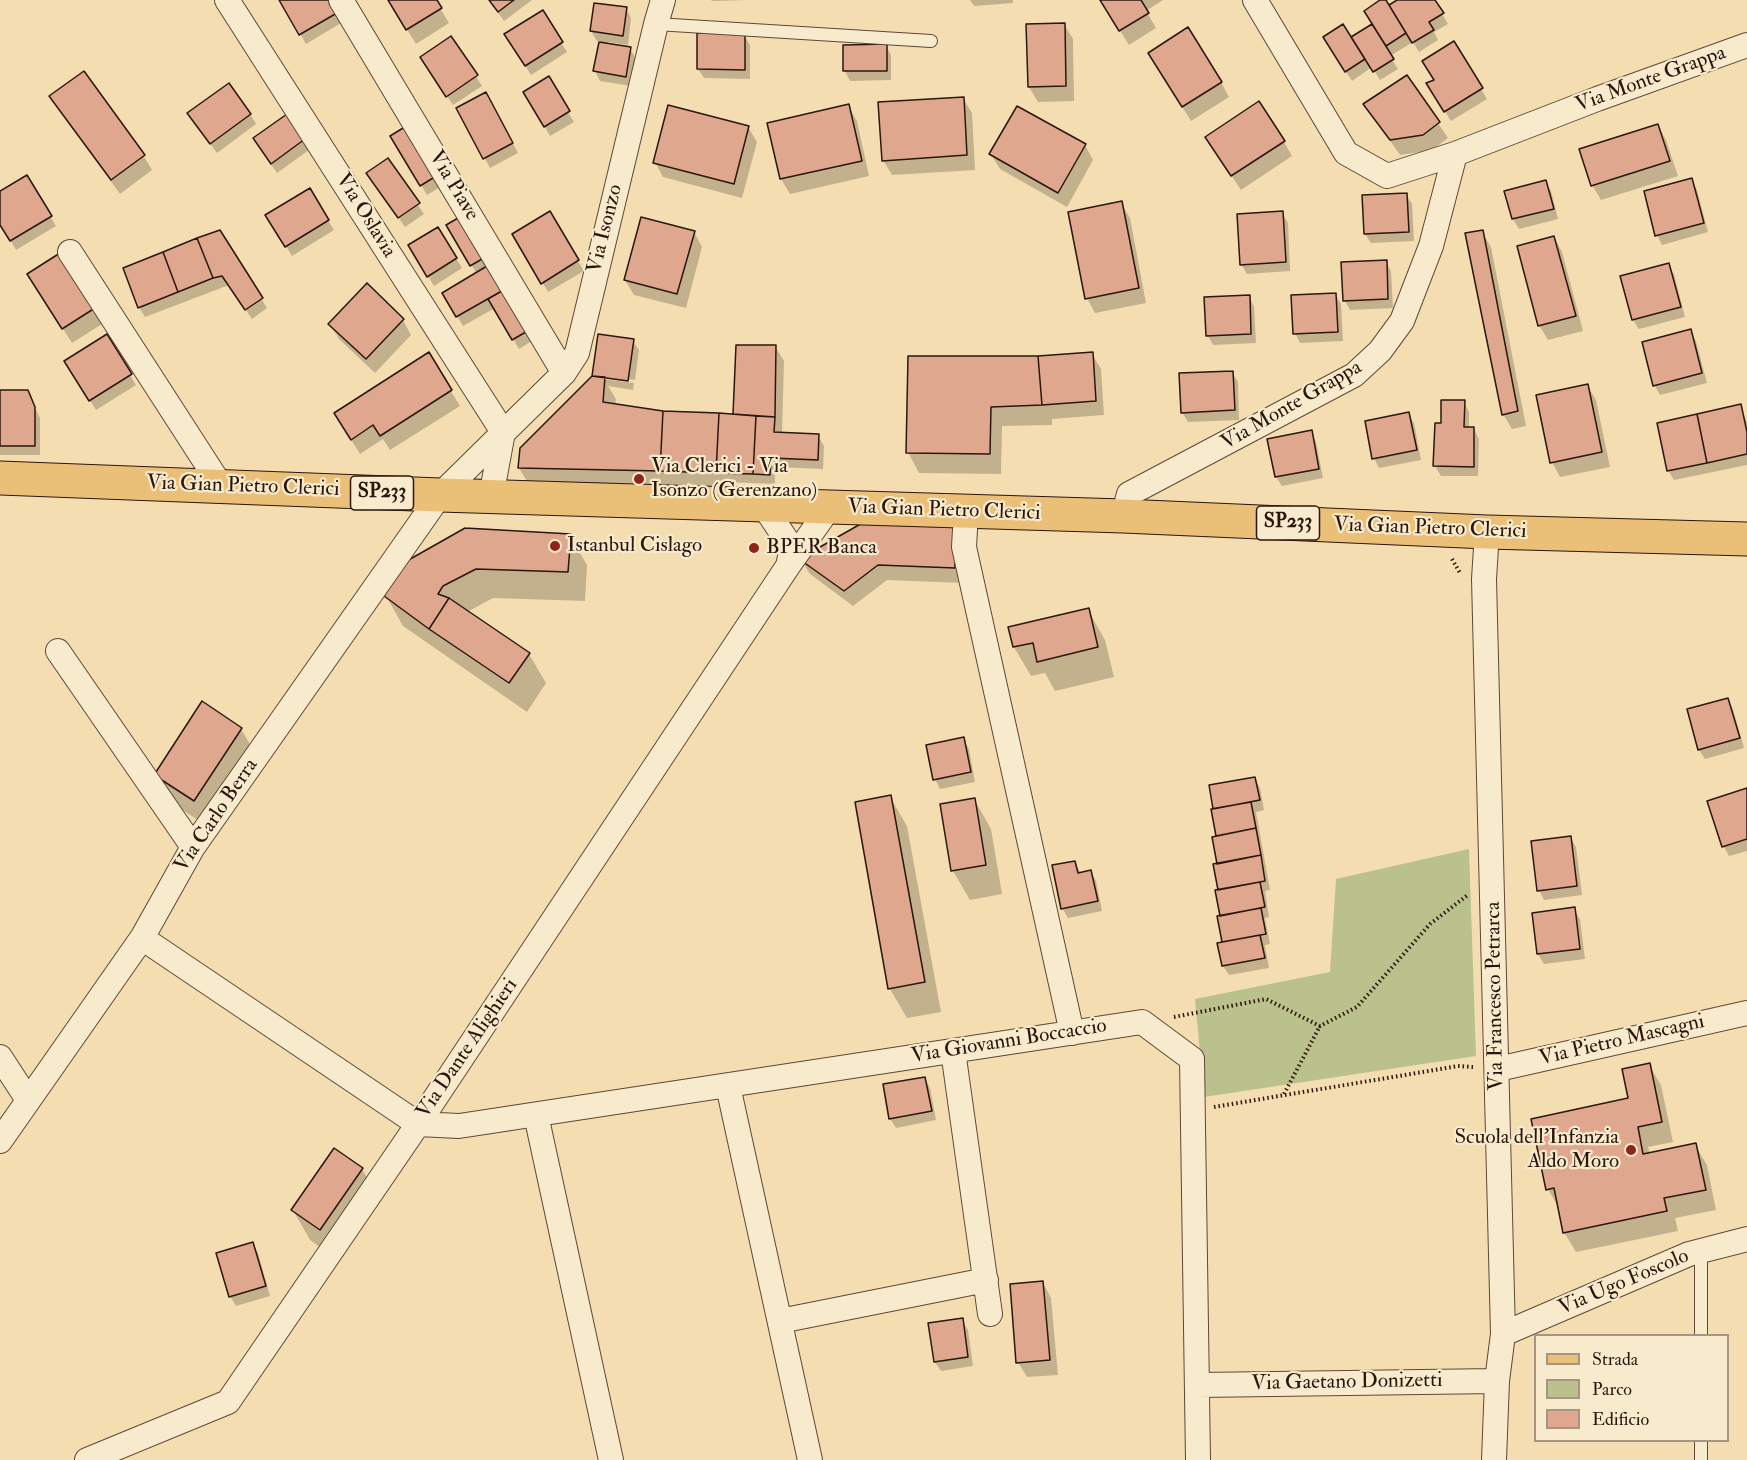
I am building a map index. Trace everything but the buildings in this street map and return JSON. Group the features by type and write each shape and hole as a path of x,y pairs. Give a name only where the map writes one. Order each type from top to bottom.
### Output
{"main road":[{"name":"Via Gian Pietro Clerici","path":"0,478 440,495 1123,516 1746,542"}],"street":[{"name":"Via Oslavia","path":"227,0 502,432"},
{"name":"Via Piave","path":"341,0 564,373"},
{"name":"Via Isonzo","path":"440,495 564,373 577,353 663,0"},
{"name":"Via Monte Grappa","path":"1255,0 1346,153 1387,176 1455,154 1597,99 1747,45"},
{"name":"Via Monte Grappa","path":"1123,516 1129,494 1354,375 1380,351 1402,321 1431,246 1455,154"},
{"path":"70,252 221,486"},
{"path":"491,496 502,432"},
{"name":"Via Carlo Berra","path":"0,1141 142,938 193,847 440,495"},
{"path":"764,505 792,548 788,566"},
{"name":"Via Dante Alighieri","path":"87,1460 228,1402 418,1124 788,566 829,508"},
{"path":"966,512 964,547 1072,1033"},
{"name":"Via Francesco Petrarca","path":"1487,532 1484,579 1503,1334 1497,1381 1494,1460"},
{"path":"57,651 193,847"},
{"path":"142,938 418,1124"},
{"name":"Via Pietro Mascagni","path":"1498,1069 1747,1013"},
{"path":"1142,1022 1192,1059 1198,1460"},
{"name":"Via Giovanni Boccaccio","path":"418,1124 459,1126 1142,1022"},
{"path":"953,1051 990,1314"},
{"path":"0,1057 28,1100"},
{"path":"728,1086 810,1460"},
{"path":"536,1114 611,1460"},
{"name":"Via Ugo Foscolo","path":"1503,1334 1689,1254 1747,1239"},
{"path":"780,1321 986,1280"},
{"name":"Via Gaetano Donizetti","path":"1198,1384 1497,1381"}],"lane":[{"path":"656,24 931,41"},
{"path":"1701,1251 1701,1334"},
{"path":"1701,1442 1701,1460"}],"path":[{"path":"1284,1095 1320,1026 1356,1007 1430,924 1475,890"},
{"path":"1142,1022 1208,1012 1266,999 1320,1026"},
{"path":"1193,1113 1215,1107 1458,1066 1498,1069"}],"green space":[{"path":"1469,849 1476,1056 1204,1097 1195,999 1330,972 1336,879"}],"place":[{"name":"Via Clerici - Via Isonzo (Gerenzano)","path":"639,479"},
{"name":"Istanbul Cislago","path":"555,546"},
{"name":"BPER Banca","path":"754,548"},
{"name":"Scuola dell'Infanzia Aldo Moro","path":"1631,1150"}]}
